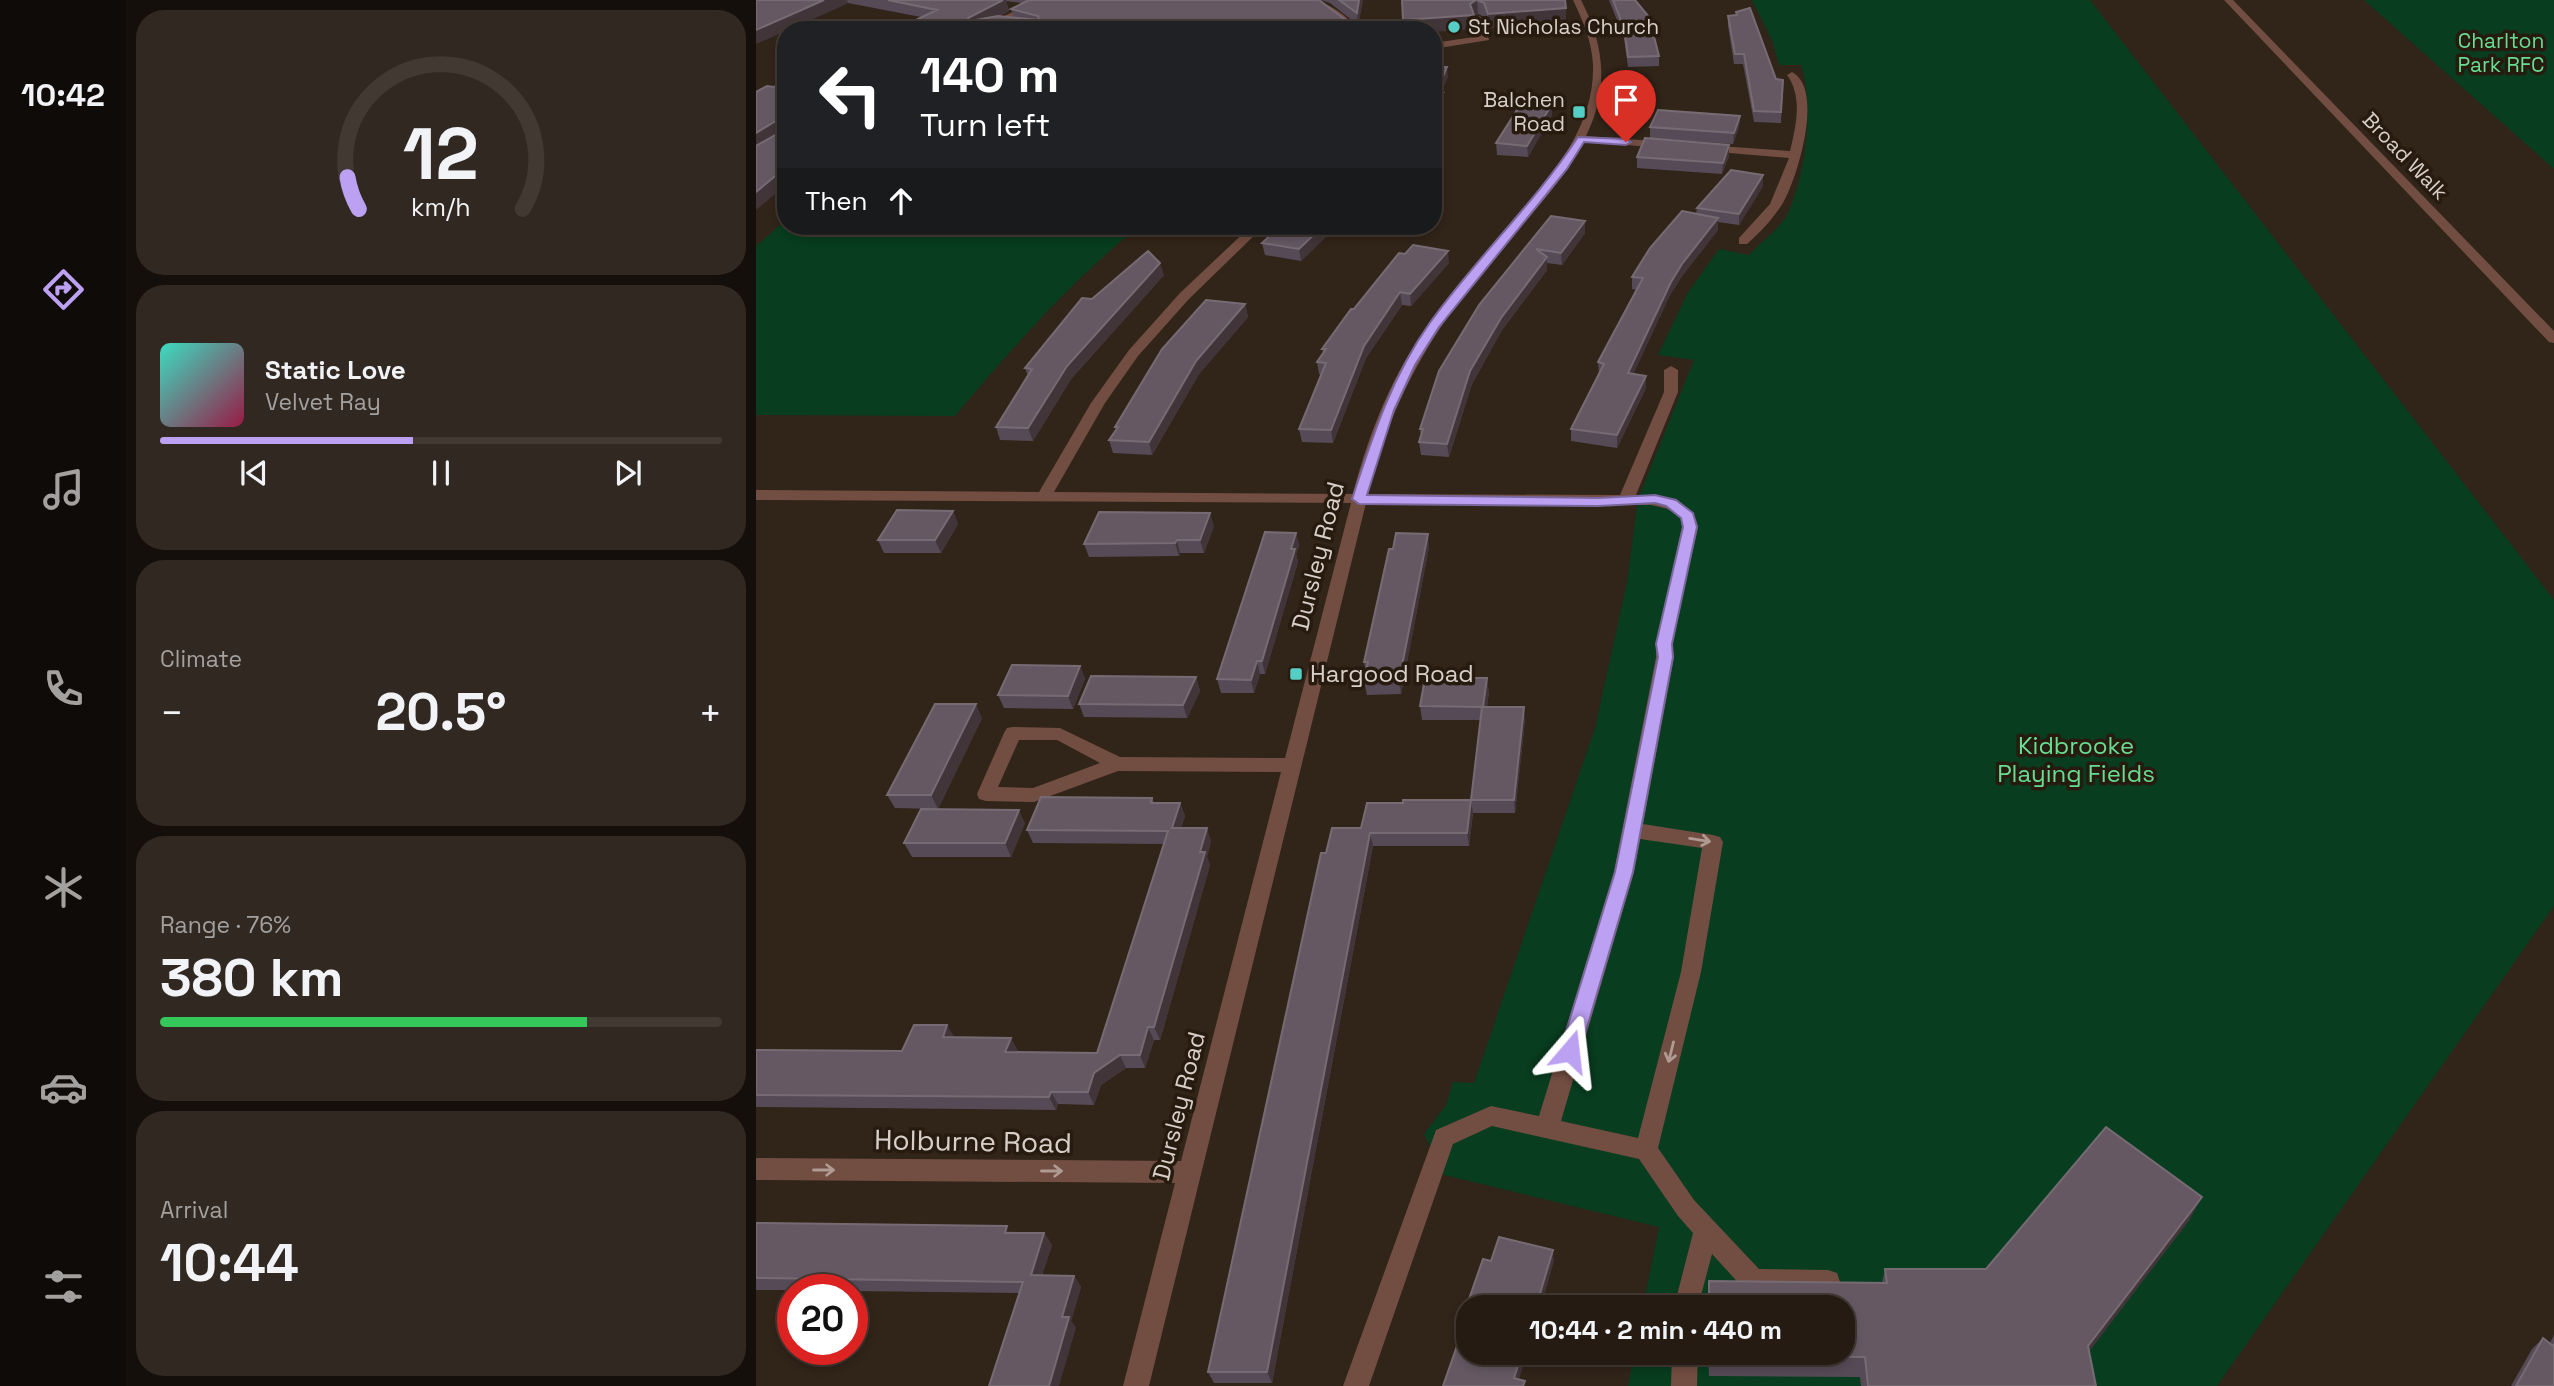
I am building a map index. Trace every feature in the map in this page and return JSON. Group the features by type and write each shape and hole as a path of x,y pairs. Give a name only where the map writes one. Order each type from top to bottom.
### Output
{"street":[{"path":"997,21 1045,0"},
{"path":"1312,0 1345,21"},
{"name":"Dursley Road","path":"1136,1386 1359,499 1388,410 1415,355 1434,326 1563,167 1581,139 1592,113 1599,66 1592,29 1577,0"},
{"name":"Broad Walk","path":"2228,0 2553,336"},
{"path":"1004,4 1023,9"},
{"path":"1442,45 1486,38 1479,19"},
{"path":"1743,241 1762,227 1789,180 1796,155 1803,101 1801,85 1792,75"},
{"path":"1581,139 1684,146"},
{"path":"1698,147 1796,155"},
{"path":"1044,498 1090,415 1147,335 1178,301 1248,235"},
{"path":"1626,500 1671,392 1671,370"},
{"path":"756,495 1655,499 1671,503 1688,516 1690,527 1664,644 1665,657 1624,872 1547,1128"},
{"path":"1117,764 1060,734 1013,733 986,794 1034,795 1117,764 1292,765"},
{"path":"1632,830 1713,842 1691,972 1646,1150"},
{"path":"1356,1386 1444,1137 1491,1116 1646,1150 1686,1208 1754,1281 1850,1283"},
{"name":"Holburne Road","path":"756,1169 1190,1172"},
{"path":"1689,1295 1706,1230"},
{"path":"1684,1386 1685,1365"}],"green space":[{"name":"Kidbrooke Playing Fields","path":"1752,0 2090,0 2554,600 2554,906 2217,1386 1628,1386 1632,1365 1855,1365 1855,1295 1645,1295 1659,1227 1444,1175 1424,1134 1446,1105 1453,1082 1474,1083 1595,728 1627,582 1638,499 1694,360 1658,355 1687,294 1719,249 1749,255 1781,223 1795,195 1806,138 1805,81 1801,65 1779,65 1772,40"},
{"name":"Charlton Park RFC","path":"2364,0 2554,0 2554,169"},
{"path":"777,228 777,235 1128,235 1042,317 955,416 756,415 756,246"}],"building":[{"path":"756,0 824,0 756,30"},
{"path":"888,0 1003,0 968,18 970,21 914,21 937,10"},
{"path":"1029,0 1319,0 1347,21 970,21 998,16 1039,20 1038,16 1011,9"},
{"path":"1339,0 1359,0 1357,13"},
{"path":"1402,0 1476,0 1470,4 1474,15 1403,20"},
{"path":"1477,0 1565,0 1566,8 1488,14 1484,3"},
{"path":"1613,0 1635,0 1649,17 1659,56 1628,57 1624,28"},
{"path":"1750,8 1776,79 1783,80 1781,112 1754,111 1744,54 1735,54 1728,16 1737,15 1736,12"},
{"path":"767,86 777,86 777,120 756,133 756,92"},
{"path":"1522,102 1552,104 1527,146 1496,143"},
{"path":"1658,110 1740,116 1734,133 1650,127"},
{"path":"777,134 777,174 756,192 756,146"},
{"path":"1645,138 1729,145 1723,163 1637,157"},
{"path":"1731,170 1763,175 1739,214 1697,208"},
{"path":"1682,211 1718,218 1671,282 1628,373 1646,376 1617,435 1571,429 1604,364 1598,362 1643,278 1632,277 1650,248"},
{"path":"1551,216 1585,221 1561,253 1536,249 1547,257 1501,318 1470,371 1447,444 1419,442 1423,429 1420,429 1439,371 1479,305"},
{"path":"1270,235 1314,235 1299,249 1262,243"},
{"path":"1413,245 1448,251 1410,294 1400,292 1364,346 1331,430 1299,429 1326,363 1317,362 1326,349 1322,349 1351,309 1354,309 1399,253 1405,254"},
{"path":"1148,251 1160,263 1067,366 1028,428 996,427 1032,369 1025,368 1082,298 1092,299"},
{"path":"1206,300 1245,304 1196,361 1149,442 1109,440 1162,349"},
{"path":"897,510 953,511 935,540 878,540"},
{"path":"1099,512 1210,513 1200,540 1177,540 1175,543 1084,544"},
{"path":"1265,532 1296,533 1291,549 1295,549 1262,661 1257,661 1251,680 1217,679"},
{"path":"1396,533 1428,534 1399,681 1364,681 1368,662 1364,662 1389,549 1393,549"},
{"path":"1012,665 1080,666 1068,696 998,695"},
{"path":"1091,676 1196,677 1183,705 1079,704"},
{"path":"1425,678 1487,678 1483,707 1420,706"},
{"path":"935,704 976,704 931,795 887,795"},
{"path":"1482,707 1524,707 1514,800 1471,800"},
{"path":"1041,797 1152,798 1151,803 1180,803 1172,828 1207,828 1200,852 1205,852 1154,1027 1148,1027 1140,1055 1120,1055 1094,1073 1088,1092 1051,1092 1049,1097 756,1095 756,1050 902,1051 914,1025 947,1025 943,1037 1011,1038 1005,1052 1097,1053 1168,831 1027,830"},
{"path":"1471,800 1467,833 1370,833 1267,1372 1208,1372 1321,853 1326,853 1332,828 1361,828 1367,803"},
{"path":"921,809 1019,810 1005,843 904,843"},
{"path":"2106,1127 2202,1197 2088,1346 2096,1386 1868,1386 1865,1357 1855,1357 1855,1295 1709,1295 1709,1281 1887,1283 1885,1269 1986,1269"},
{"path":"756,1223 1007,1226 1005,1233 1044,1233 1031,1275 1074,1276 1062,1317 1069,1317 1049,1386 989,1386 1023,1282 868,1280 868,1274 777,1274 777,1278 756,1278"},
{"path":"1499,1237 1553,1250 1540,1295 1470,1295 1483,1259 1491,1261"},
{"path":"2543,1338 2553,1346 2554,1344 2554,1386 2516,1386"},
{"path":"1456,1349 1456,1365 1518,1365 1514,1378 1525,1381 1523,1386 1443,1386"}],"place":[{"name":"St Nicholas Church","path":"1454,27"},
{"name":"Balchen Road","path":"1579,112"},
{"name":"Hargood Road","path":"1296,674"}],"route":[{"path":"1570,1051 1624,872 1665,657 1664,644 1690,527 1688,516 1671,503 1655,499 1598,502 1359,499 1388,410 1409,365 1434,326 1563,167 1581,139 1626,142"}]}
